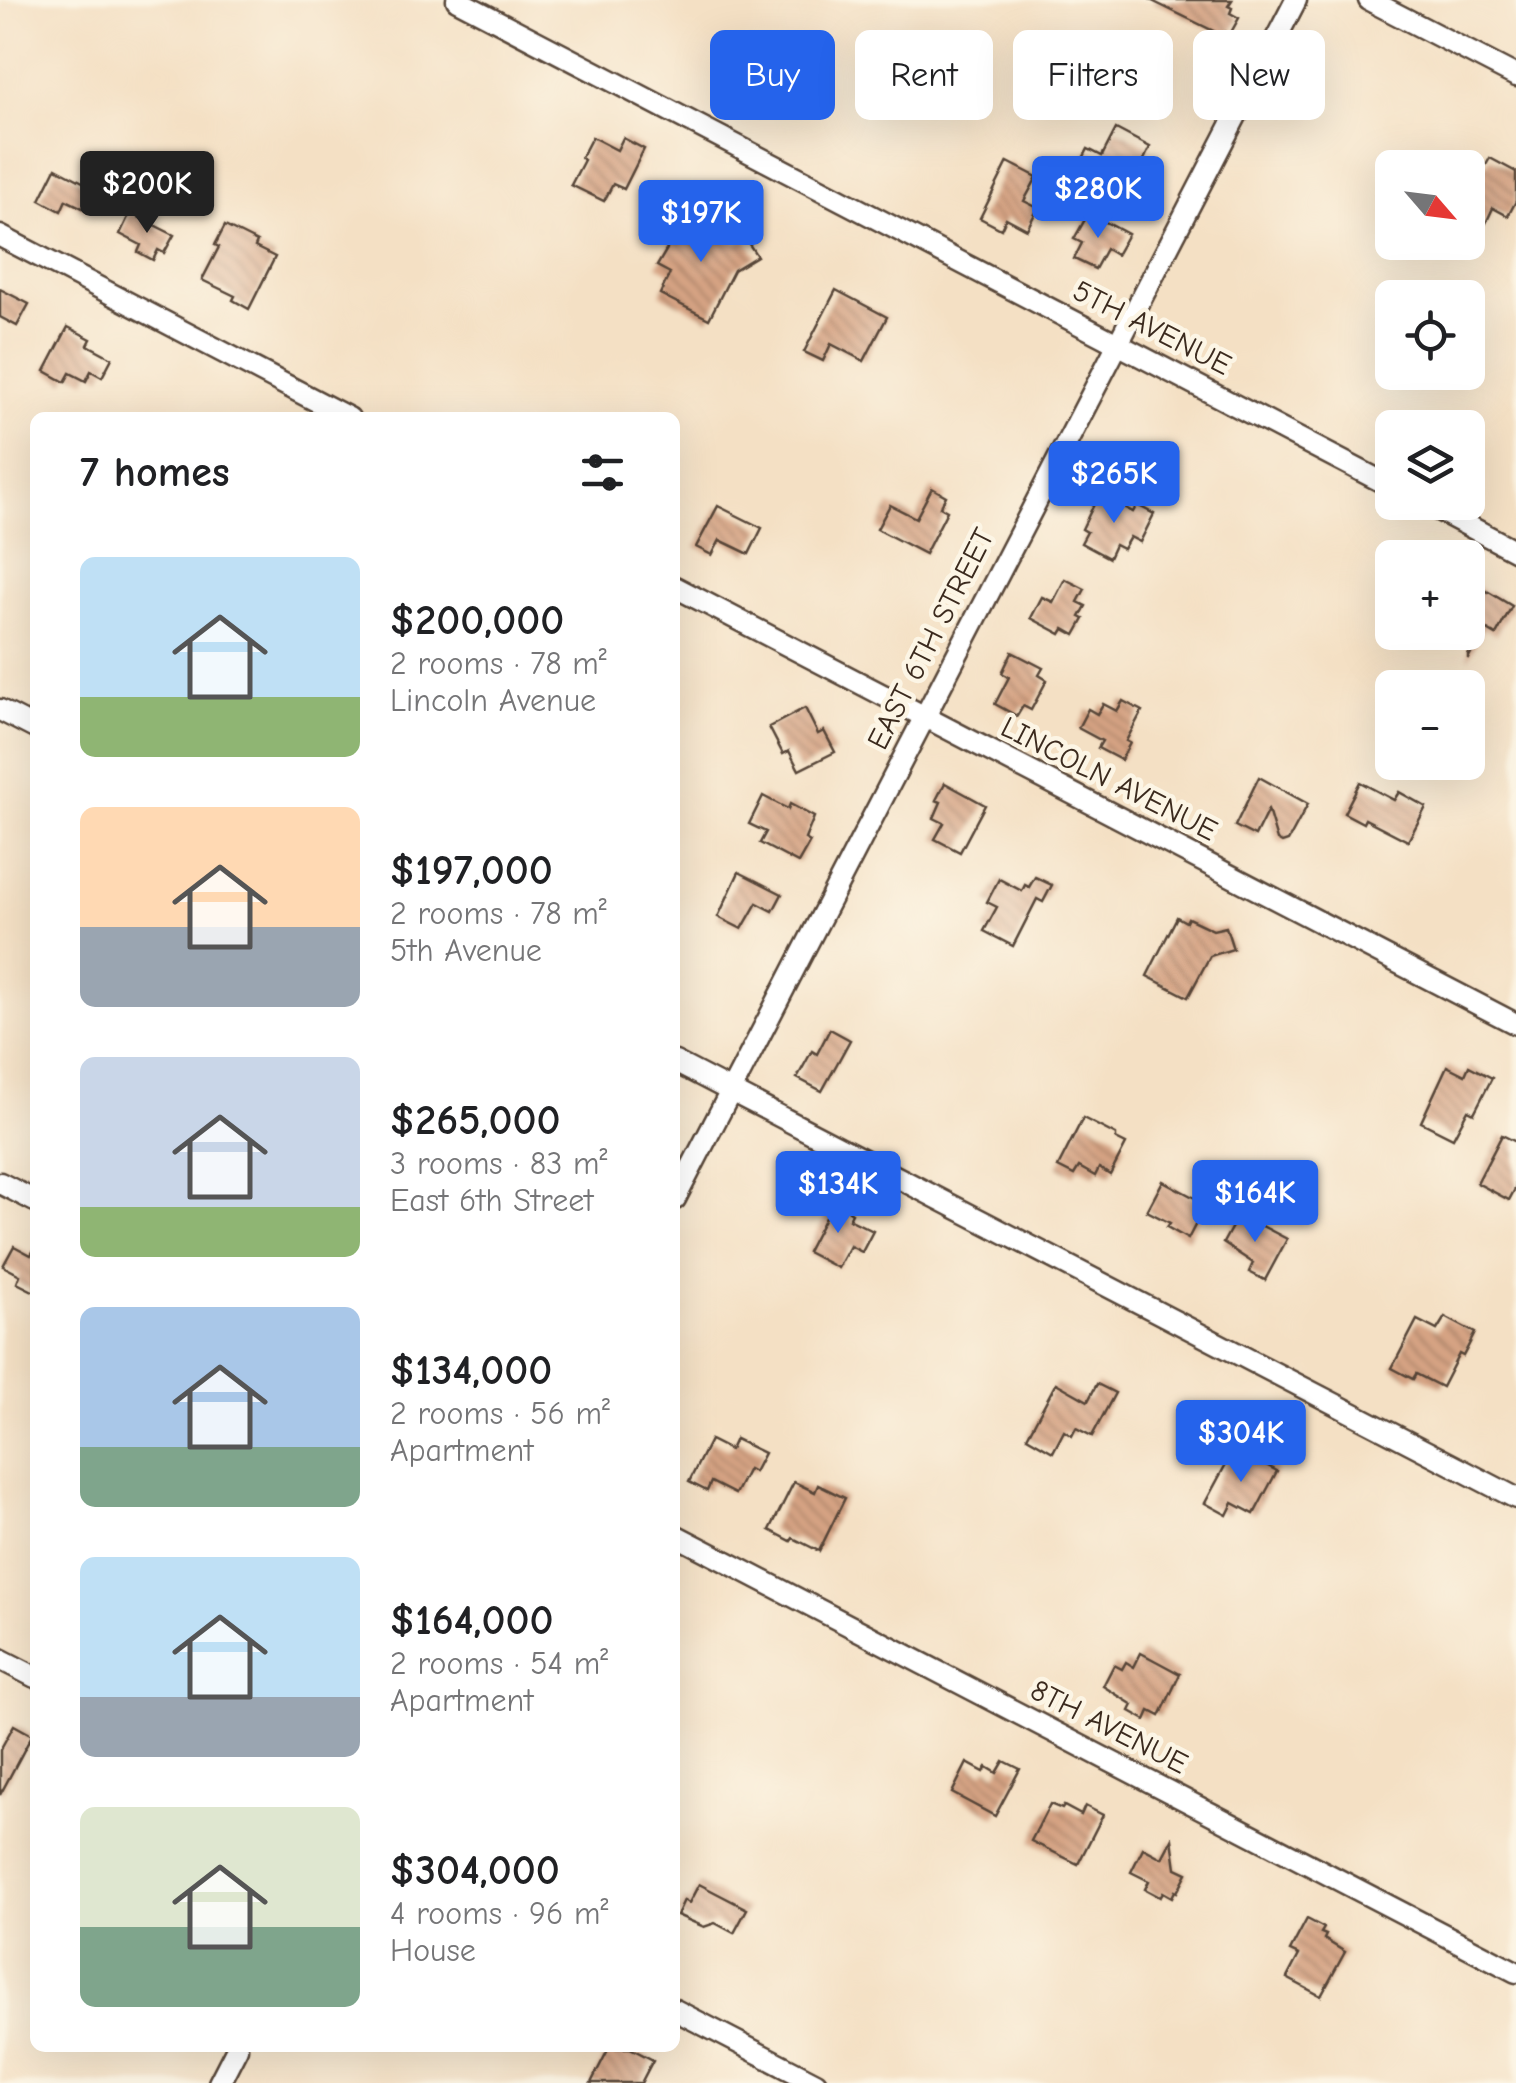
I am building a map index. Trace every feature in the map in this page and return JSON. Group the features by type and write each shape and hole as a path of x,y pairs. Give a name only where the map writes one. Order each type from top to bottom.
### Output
{"street":[{"name":"5TH AVENUE","path":"458,0 1375,478"},
{"name":"EAST 6TH STREET","path":"680,1189 1296,0"},
{"path":"1369,0 1516,76"},
{"path":"0,236 337,412"},
{"path":"1457,520 1516,551"},
{"name":"LINCOLN AVENUE","path":"680,590 1516,1024"},
{"path":"0,710 30,725"},
{"path":"680,1065 1516,1498"},
{"path":"0,1182 30,1198"},
{"name":"8TH AVENUE","path":"680,1538 1516,1972"},
{"path":"0,1658 30,1674"},
{"path":"680,2013 816,2083"},
{"path":"219,2083 235,2052"}],"building":[{"path":"1150,0 1232,0 1228,6 1232,8 1230,13 1239,18 1232,30 1212,30"},
{"path":"1116,129 1150,147 1127,196 1077,170 1088,149 1102,156"},
{"path":"592,137 617,150 623,138 644,149 624,189 613,184 604,201 571,185"},
{"path":"1490,158 1516,172 1516,201 1508,216 1493,208 1486,223 1485,165"},
{"path":"1008,162 1037,177 1024,201 1038,208 1027,229 1006,218 1001,229 980,218"},
{"path":"56,168 98,190 87,210 66,200 61,211 40,200"},
{"path":"693,204 700,227 714,224 716,232 737,243 745,238 757,256 734,270 709,319 660,294 670,273 657,266"},
{"path":"130,213 174,235 164,253 158,250 153,260 138,252 141,245 120,234"},
{"path":"1087,216 1128,234 1116,255 1106,249 1095,269 1074,259 1082,243 1074,239"},
{"path":"225,226 257,242 255,247 275,257 249,309 233,300 235,296 202,280"},
{"path":"0,289 29,304 17,326 0,317"},
{"path":"836,290 887,317 864,361 831,344 823,361 804,352"},
{"path":"68,327 91,339 88,345 112,358 102,377 91,371 86,381 70,373 65,382 45,371"},
{"path":"932,488 946,496 940,507 947,511 925,554 877,529 890,505 916,518"},
{"path":"1099,494 1133,512 1137,505 1154,514 1140,542 1130,537 1123,549 1115,545 1109,558 1081,543 1087,532 1082,529"},
{"path":"718,506 762,528 749,554 720,540 712,555 696,547"},
{"path":"1065,579 1085,589 1078,602 1086,606 1080,617 1084,619 1075,635 1064,629 1061,634 1031,618 1042,597 1053,602"},
{"path":"1485,591 1512,606 1496,635 1485,629"},
{"path":"1012,652 1043,668 1039,675 1047,680 1031,710 1023,706 1017,716 995,704 1009,677 1002,673"},
{"path":"1123,701 1142,711 1121,760 1098,748 1102,741 1078,728 1088,709 1097,714 1103,704 1117,711"},
{"path":"805,708 818,734 824,731 835,752 799,770 789,751 783,754 769,727"},
{"path":"1259,777 1308,804 1288,841 1277,840 1268,810 1255,836 1235,826"},
{"path":"1360,782 1394,800 1399,792 1426,807 1408,841 1344,813"},
{"path":"945,783 985,805 960,852 935,839 944,823 934,818 941,802 936,800"},
{"path":"763,796 814,817 805,839 810,842 798,863 760,843 766,832 749,824"},
{"path":"739,872 782,894 773,911 757,903 742,929 718,917"},
{"path":"1035,877 1052,885 1043,902 1037,899 1013,946 984,931 997,907 987,902 999,879 1022,891"},
{"path":"1177,917 1213,930 1226,927 1233,949 1210,956 1188,997 1147,976"},
{"path":"830,1029 850,1040 822,1091 797,1078 812,1051 817,1054"},
{"path":"1447,1066 1465,1075 1469,1066 1492,1078 1474,1113 1468,1110 1453,1138 1421,1122"},
{"path":"1083,1118 1126,1144 1110,1175 1099,1168 1095,1176 1079,1167 1074,1175 1058,1167"},
{"path":"1502,1135 1516,1142 1516,1187 1509,1200 1477,1183"},
{"path":"1163,1181 1206,1204 1188,1239 1167,1227 1170,1223 1147,1211"},
{"path":"834,1200 850,1208 849,1219 873,1231 862,1252 850,1246 838,1268 807,1252"},
{"path":"1239,1214 1287,1239 1265,1280 1249,1272 1253,1263 1223,1243"},
{"path":"14,1246 30,1254 30,1290 17,1283 20,1275 3,1266"},
{"path":"1445,1317 1475,1333 1442,1387 1392,1368 1417,1320 1437,1330"},
{"path":"1056,1383 1088,1401 1097,1384 1115,1393 1092,1436 1076,1428 1072,1436 1064,1431 1053,1452 1027,1437"},
{"path":"735,1439 764,1453 754,1472 748,1469 735,1494 711,1482 707,1491 689,1482 710,1440 730,1450"},
{"path":"1231,1455 1246,1463 1249,1456 1277,1471 1254,1514 1233,1503 1227,1515 1205,1503"},
{"path":"794,1482 815,1492 818,1485 845,1498 819,1551 770,1530"},
{"path":"1141,1653 1180,1674 1160,1716 1150,1711 1146,1720 1130,1711 1133,1705 1103,1686 1114,1665 1122,1669 1126,1662 1134,1667"},
{"path":"14,1725 30,1734 0,1795 0,1750"},
{"path":"1004,1761 1020,1769 995,1816 952,1793 967,1763 984,1772 987,1767 997,1773"},
{"path":"1050,1804 1081,1815 1085,1806 1103,1815 1078,1864 1031,1841"},
{"path":"1172,1839 1176,1868 1187,1873 1172,1897 1163,1892 1160,1897 1145,1889 1149,1881 1131,1872 1143,1848 1162,1858"},
{"path":"699,1884 747,1909 734,1933 715,1923 704,1927 680,1916 684,1900 689,1903"},
{"path":"1307,1919 1324,1928 1324,1939 1345,1952 1321,1996 1287,1978 1299,1955 1290,1951"},
{"path":"607,2052 638,2052 653,2060 641,2083 591,2083"}]}
